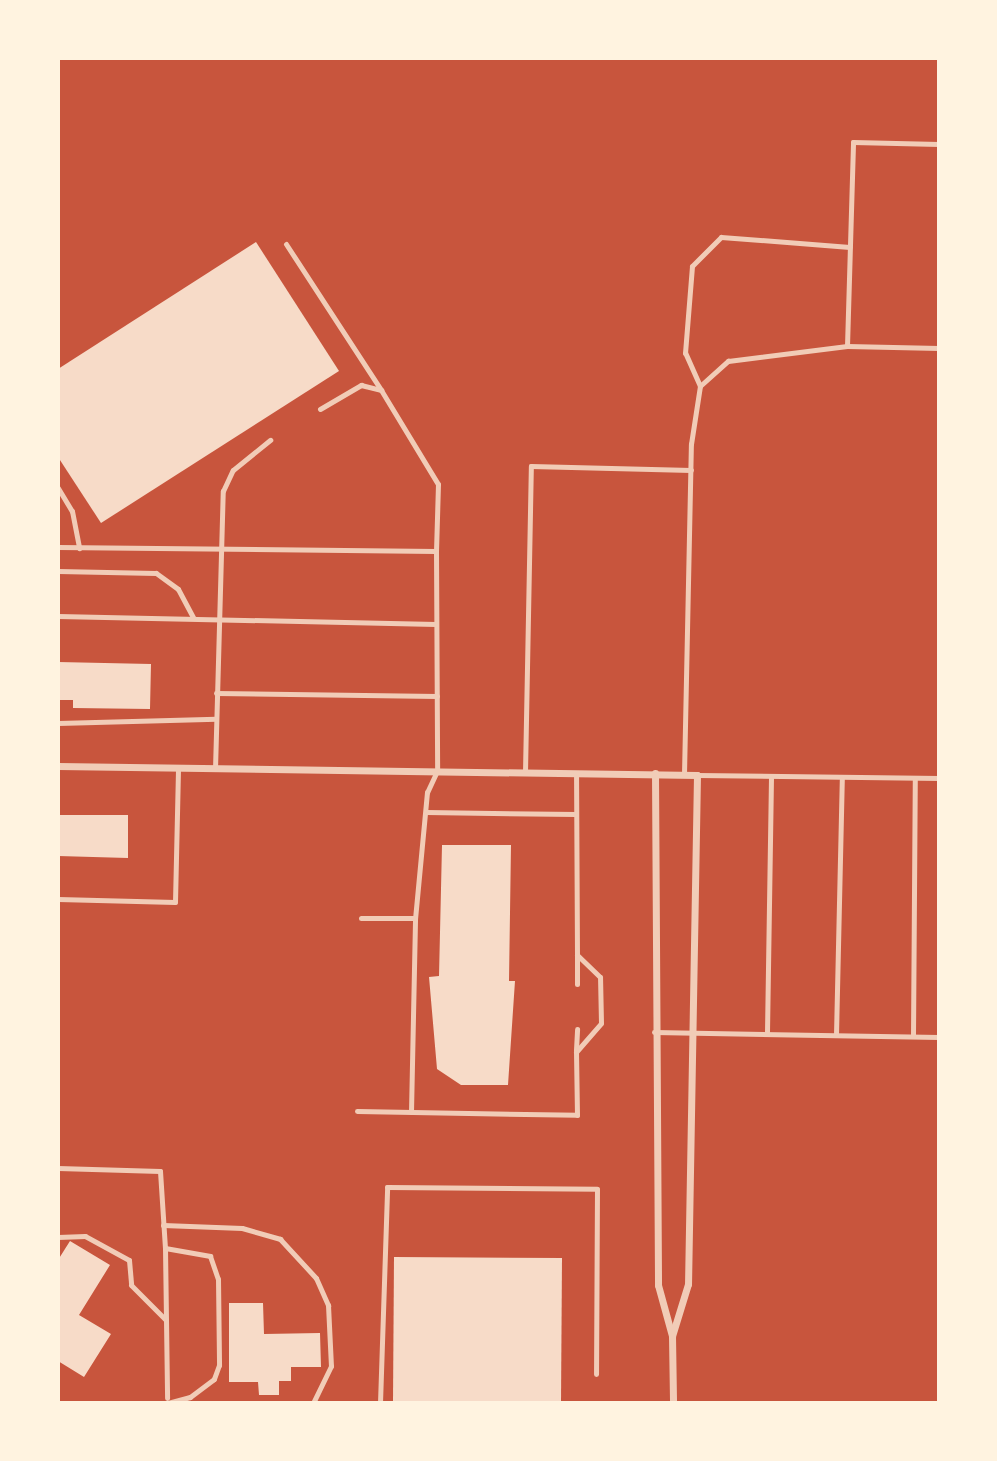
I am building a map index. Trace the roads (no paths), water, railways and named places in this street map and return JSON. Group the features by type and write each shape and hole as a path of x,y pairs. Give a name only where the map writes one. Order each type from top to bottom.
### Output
{"street":[{"path":"58,766 697,775 688,1284 672,1336"},
{"path":"655,773 654,1032 658,1285 672,1336 673,1403"}],"lane":[{"path":"846,346 853,142 939,144"},
{"path":"684,774 691,470 701,386 685,353 692,266 721,236 850,247"},
{"path":"286,244 382,390 438,484 437,771 426,812 415,918 411,1112"},
{"path":"701,386 728,361 846,346 939,348"},
{"path":"320,409 361,385 382,390"},
{"path":"215,769 219,551 223,491 233,470 270,440"},
{"path":"525,772 531,466 691,470"},
{"path":"58,488 75,518 79,548"},
{"path":"58,547 219,551 436,551"},
{"path":"58,571 156,573 178,589 193,617"},
{"path":"58,616 436,624"},
{"path":"216,693 437,696"},
{"path":"58,723 216,719"},
{"path":"58,899 175,902 178,768"},
{"path":"576,772 577,984"},
{"path":"697,775 939,778"},
{"path":"767,1032 771,776"},
{"path":"836,1035 842,777"},
{"path":"913,1037 915,778"},
{"path":"426,812 576,814"},
{"path":"361,918 415,918"},
{"path":"576,1052 601,1023 600,977 578,955"},
{"path":"357,1111 577,1115 577,1029"},
{"path":"654,1032 939,1037"},
{"path":"58,1168 160,1171 165,1248 167,1401 190,1397 214,1379 218,1292 210,1256 165,1248"},
{"path":"380,1403 387,1187 597,1189 596,1374"},
{"path":"163,1225 242,1228 281,1239 316,1278 328,1306 331,1366 313,1403"},
{"path":"58,1237 85,1236 129,1259 131,1285 166,1320"}]}
